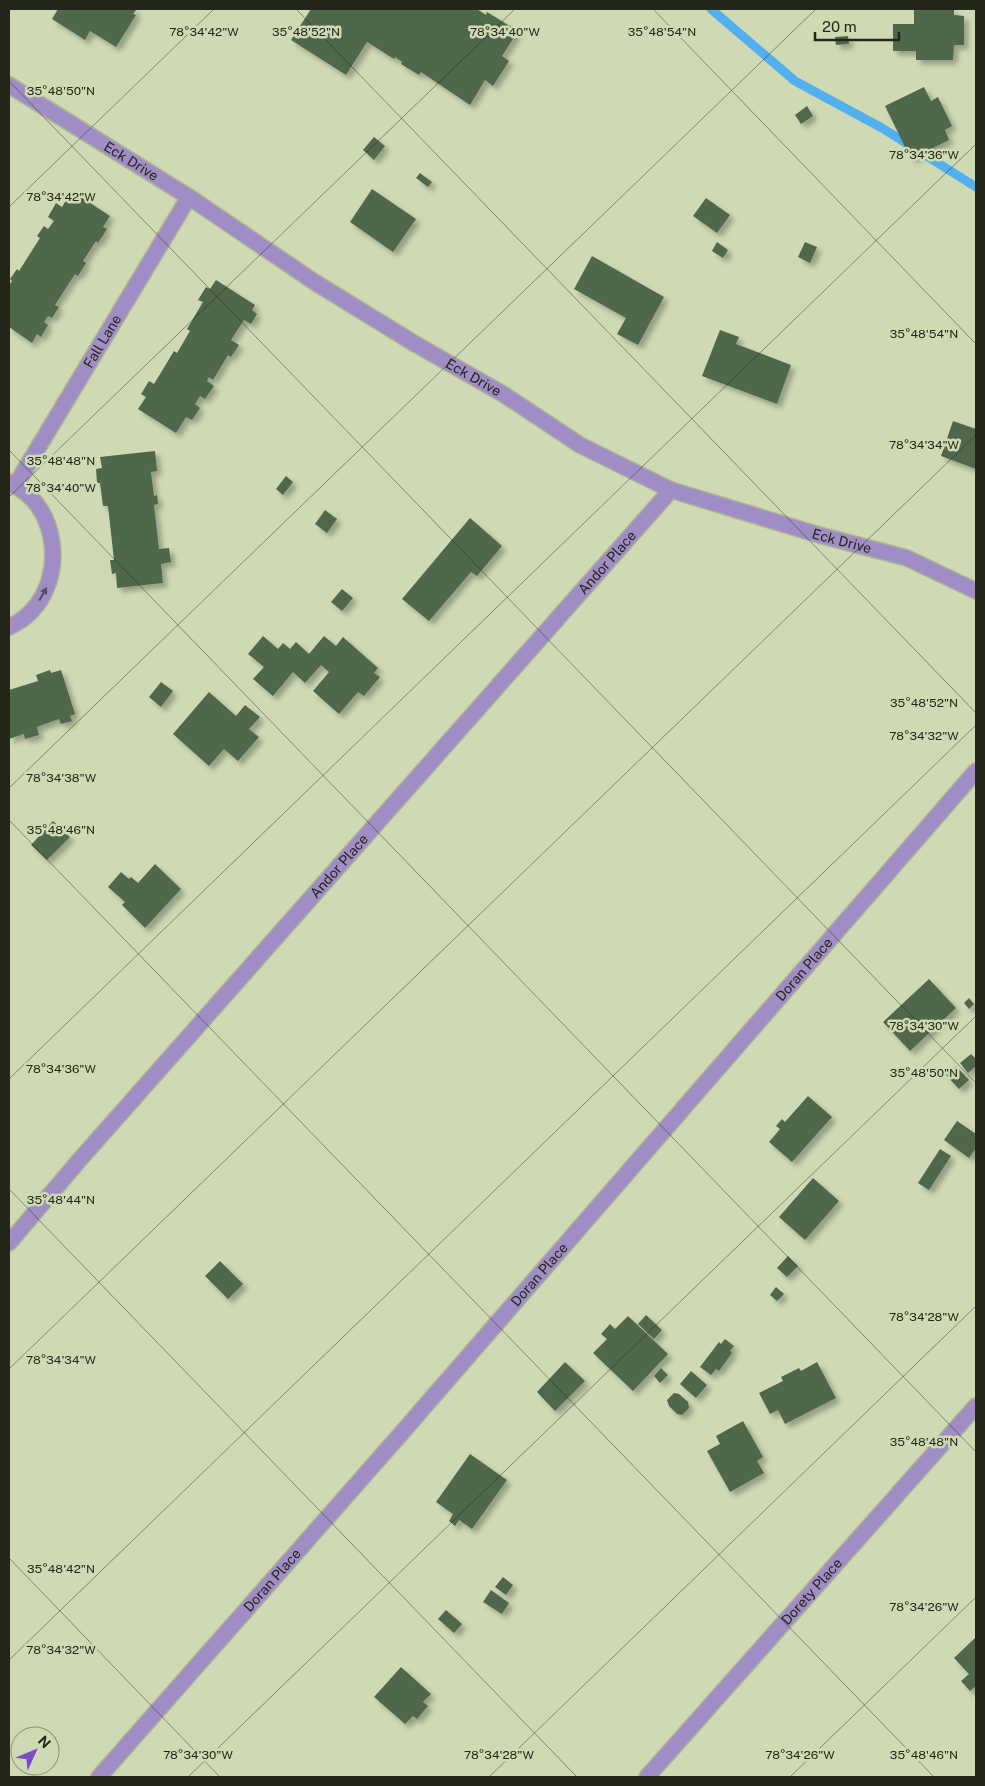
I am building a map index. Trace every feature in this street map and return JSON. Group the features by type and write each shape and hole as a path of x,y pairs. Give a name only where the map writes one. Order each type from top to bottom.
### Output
{"street":[{"name":"Eck Drive","path":"9,85 189,197 316,283 417,345 504,394 580,445 671,490 819,535 907,558 976,591"},
{"name":"Fall Lane","path":"9,627 16,624 33,610 46,591 53,570 54,547 48,525 38,505 21,489 12,484 189,197"},
{"name":"Andor Place","path":"9,1243 89,1149 671,490"},
{"name":"Doran Place","path":"99,1777 399,1436 976,771"},
{"name":"Dorety Place","path":"647,1777 976,1406"}],"building":[{"path":"58,9 137,9 133,14 136,15 116,47 90,31 85,40 52,19"},
{"path":"311,9 477,9 486,15 487,12 518,31 502,56 509,61 493,86 485,80 470,105 421,72 419,75 401,64 402,62 395,57 394,59 367,42 346,75 291,40"},
{"path":"914,9 954,9 954,15 964,16 964,45 954,45 953,60 916,60 916,51 893,51 893,24 914,24"},
{"path":"848,36 849,44 836,45 835,37"},
{"path":"924,87 931,101 938,97 952,126 945,130 949,140 911,159 885,106"},
{"path":"807,106 813,116 801,124 795,115"},
{"path":"374,137 385,146 374,160 363,150"},
{"path":"420,173 432,182 428,187 416,178"},
{"path":"372,189 416,219 393,252 350,222"},
{"path":"72,191 110,216 103,227 107,229 98,243 96,241 83,261 86,263 78,276 75,274 55,305 59,307 52,318 48,316 44,322 48,325 41,337 37,334 32,343 9,327 9,285 12,281 10,279 17,269 19,271 40,238 37,236 44,226 48,229 54,221 48,217 56,203 62,207"},
{"path":"706,198 730,215 717,233 693,216"},
{"path":"717,242 728,250 723,258 712,251"},
{"path":"805,242 817,247 810,263 798,257"},
{"path":"592,256 664,297 638,345 617,334 626,318 574,289"},
{"path":"216,280 255,305 252,310 257,314 251,324 244,320 231,340 239,345 231,357 228,355 213,380 209,377 207,381 214,386 205,399 200,396 195,404 200,408 192,420 186,417 176,433 138,409 146,397 141,394 149,381 154,384 174,351 177,353 190,331 187,329 203,302 198,300 206,287 210,289"},
{"path":"720,330 739,337 736,344 791,365 777,404 702,376"},
{"path":"953,421 976,429 976,469 941,456"},
{"path":"155,451 157,471 151,472 154,496 157,495 158,504 154,505 159,549 169,548 171,562 161,564 163,583 117,588 116,573 112,574 110,560 114,560 108,506 103,506 100,483 97,483 96,469 102,468 100,457"},
{"path":"286,476 293,482 283,495 276,489"},
{"path":"325,510 337,519 327,533 315,524"},
{"path":"470,518 502,546 477,576 471,572 429,621 402,599"},
{"path":"342,589 353,598 342,611 331,602"},
{"path":"263,636 278,649 283,643 290,649 296,642 309,654 324,636 336,646 343,637 378,668 374,673 380,677 364,696 358,692 339,714 313,691 329,672 321,665 305,683 293,672 273,696 253,679 264,667 248,654"},
{"path":"50,670 51,673 61,670 75,714 70,716 72,721 61,724 59,719 37,727 39,735 25,739 24,734 9,739 9,690 38,681 36,675"},
{"path":"161,682 173,691 161,707 149,697"},
{"path":"209,692 236,716 245,705 260,717 249,729 259,737 238,761 224,749 209,766 173,734"},
{"path":"53,821 70,837 47,860 31,845"},
{"path":"155,864 181,889 145,928 122,905 125,902 108,887 121,872 129,879 131,877 138,883"},
{"path":"929,979 956,1008 910,1051 883,1022"},
{"path":"969,998 974,1004 969,1009 964,1003"},
{"path":"971,1054 976,1059 976,1066 968,1073 960,1063"},
{"path":"956,1066 969,1080 959,1089 946,1075"},
{"path":"808,1096 832,1117 792,1162 769,1142 780,1129 776,1126 782,1119 785,1122"},
{"path":"957,1121 976,1134 976,1148 969,1158 944,1140"},
{"path":"940,1149 951,1156 929,1190 918,1183"},
{"path":"813,1178 839,1201 805,1240 779,1217"},
{"path":"788,1256 798,1266 787,1277 777,1268"},
{"path":"220,1261 243,1284 228,1299 205,1276"},
{"path":"776,1287 784,1294 777,1301 770,1295"},
{"path":"646,1315 662,1330 654,1339 638,1324"},
{"path":"628,1316 668,1354 633,1391 593,1353 607,1339 601,1334 610,1324 615,1329"},
{"path":"725,1339 734,1346 730,1351 732,1353 719,1371 716,1369 711,1375 700,1367 719,1342 721,1344"},
{"path":"565,1362 585,1381 555,1411 537,1392"},
{"path":"817,1362 836,1398 785,1424 778,1410 770,1414 759,1393 783,1381 781,1377 799,1368 801,1371"},
{"path":"661,1368 668,1375 660,1383 654,1376"},
{"path":"691,1371 707,1385 696,1398 680,1384"},
{"path":"674,1393 679,1394 688,1402 689,1408 682,1415 677,1414 669,1406 667,1400"},
{"path":"743,1421 763,1457 757,1461 764,1473 730,1492 707,1451 720,1444 716,1436"},
{"path":"470,1454 507,1480 472,1529 459,1520 455,1526 449,1521 453,1514 436,1502"},
{"path":"503,1577 513,1585 506,1595 495,1587"},
{"path":"491,1590 509,1603 502,1614 483,1602"},
{"path":"446,1610 462,1624 454,1633 438,1619"},
{"path":"976,1637 976,1686 970,1691 961,1681 969,1674 954,1658"},
{"path":"401,1667 431,1694 423,1702 428,1706 417,1719 413,1716 405,1724 374,1697"}],"waterway":[{"path":"711,9 795,81 882,128 976,187"}]}
